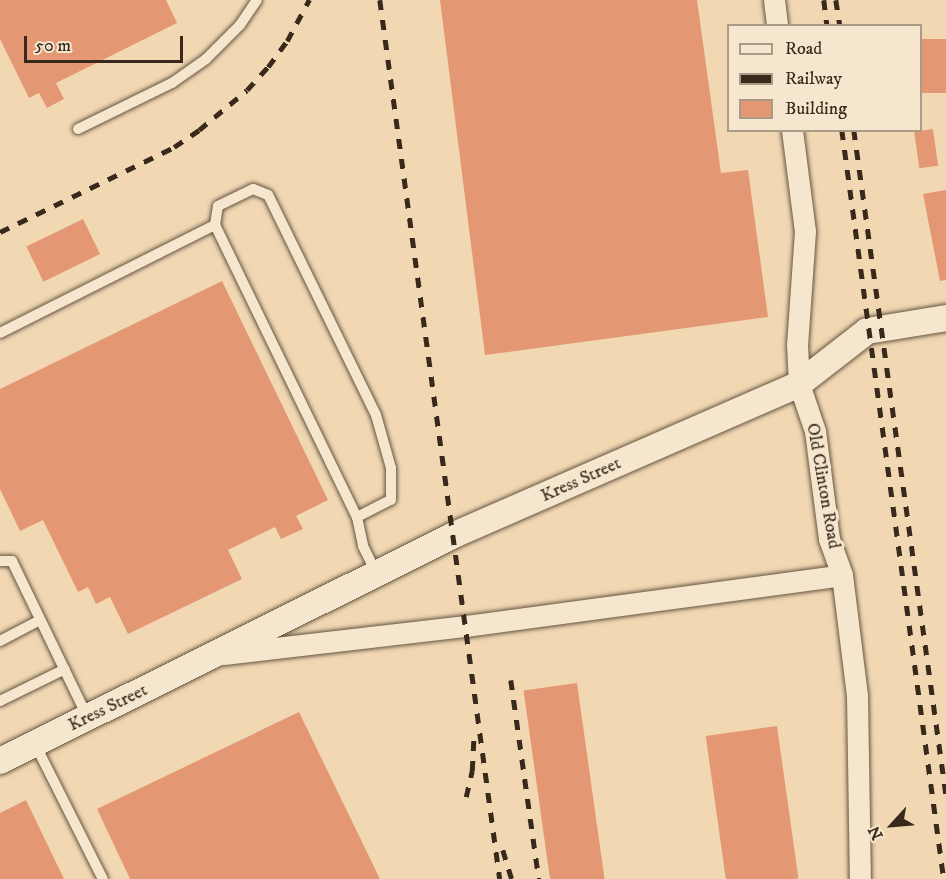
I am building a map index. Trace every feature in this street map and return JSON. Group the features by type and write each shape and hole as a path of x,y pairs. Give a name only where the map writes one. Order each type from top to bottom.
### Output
{"street":[{"path":"774,0 777,24"},
{"name":"Old Clinton Road","path":"792,132 805,231 797,344 799,384 815,431 829,539 842,575 857,695 860,879"},
{"name":"Kress Street","path":"1,757 35,744 464,531 799,384 867,331 946,318"},
{"name":"Kress Street","path":"217,655 466,626 842,575"}],"lane":[{"path":"78,129 172,83 206,59 240,25 257,0"},
{"path":"357,517 391,500 391,468 376,415 268,195 253,189 218,206 215,225 357,517 363,546 376,573"},
{"path":"0,333 215,225"},
{"path":"0,561 12,561 88,718"},
{"path":"0,640 40,620"},
{"path":"0,701 65,669"},
{"path":"35,744 103,879"}],"building":[{"path":"0,0 166,0 177,23 56,83 64,99 47,108 39,93 29,98 0,39"},
{"path":"440,0 697,0 721,173 748,170 768,317 485,355"},
{"path":"922,39 946,39 946,93 922,93"},
{"path":"933,129 938,166 919,168 914,132"},
{"path":"946,190 946,280 940,281 923,194"},
{"path":"83,219 100,254 43,282 26,247"},
{"path":"222,281 328,500 296,516 303,529 281,539 275,527 228,550 242,579 128,634 110,597 96,604 88,587 78,592 43,520 20,531 0,489 0,389"},
{"path":"577,683 605,879 550,879 524,691"},
{"path":"299,712 380,879 130,879 97,809"},
{"path":"777,726 798,879 726,879 706,736"},
{"path":"26,800 64,879 0,879 0,813"}],"railway":[{"path":"0,232 174,147 199,130 247,90 268,67 287,41 309,0"},
{"path":"380,0 500,879"},
{"path":"824,0 827,24"},
{"path":"836,0 840,24"},
{"path":"842,132 944,879"},
{"path":"854,132 946,794"},
{"path":"511,680 539,879"},
{"path":"466,797 472,771 474,731"},
{"path":"503,850 512,879"}]}
